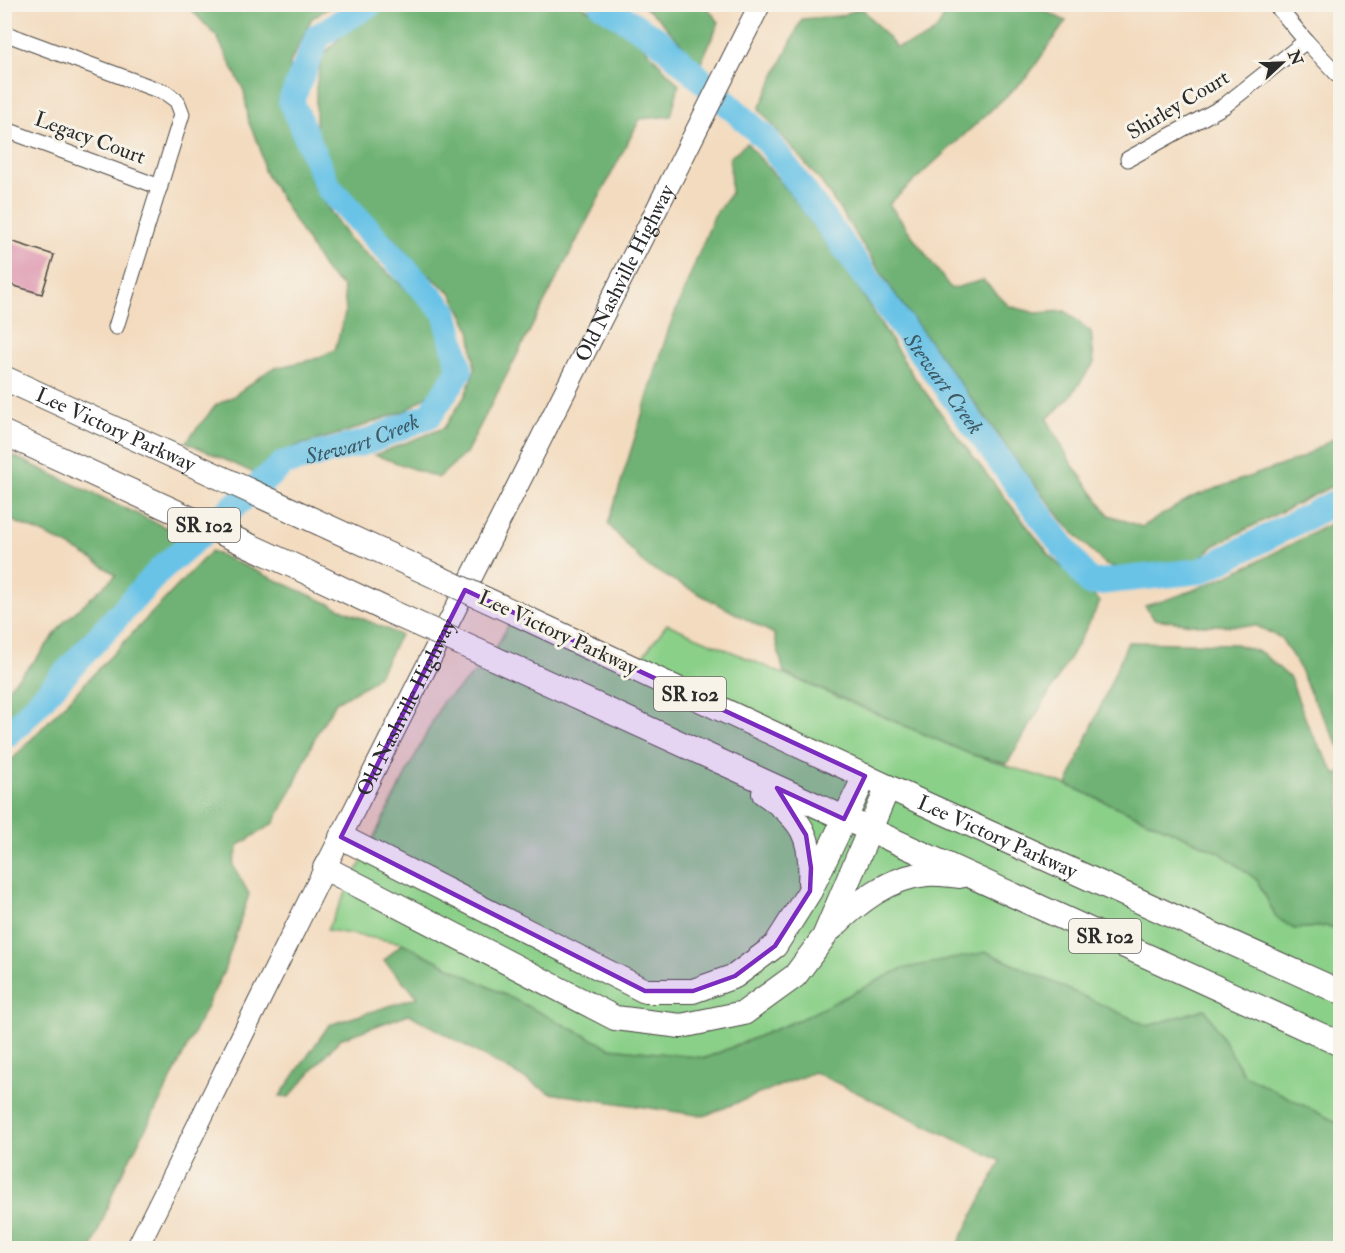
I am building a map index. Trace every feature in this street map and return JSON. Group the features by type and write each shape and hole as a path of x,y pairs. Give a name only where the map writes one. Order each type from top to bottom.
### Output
{"main road":[{"name":"Old Nashville Highway","path":"137,1248 325,868 760,4"},
{"name":"Lee Victory Parkway","path":"4,378 888,787 1341,992"},
{"name":"SR 102","path":"4,433 391,612 1341,1044"},
{"path":"612,711 644,737 762,792 785,807 806,835 810,851 810,891"},
{"path":"341,837 645,991 693,991 735,976 775,946 810,891 865,776"},
{"path":"824,936 888,787"},
{"path":"325,868 615,1018 681,1026 744,1013 795,976 824,936 847,913 872,894 900,880 928,873 975,877"}],"street":[{"path":"1275,4 1306,41 1341,77"},
{"path":"4,33 166,93 177,101 182,114 116,327"},
{"name":"Shirley Court","path":"1128,159 1224,106 1306,41"},
{"name":"Legacy Court","path":"4,129 160,187"}],"highlighted area":[{"path":"465,590 865,776 844,819 777,788 806,835 811,868 810,891 775,946 735,976 693,991 645,991 341,837"}],"green space":[{"path":"187,5 334,5 312,18 290,63 290,121 315,189 349,239 438,317 450,361 438,388 407,410 346,432 296,446 256,474 186,442 216,405 232,397 271,369 315,359 335,350 346,310 343,287 326,272 264,171 260,148 249,123 244,91 217,37"},
{"path":"389,5 581,5 637,39 679,85 671,116 640,119 466,453 438,478 375,455 444,428 465,396 475,369 470,329 452,294 419,267 395,239 357,209 331,176 316,136 316,87 322,56 354,23"},
{"path":"642,5 705,5 719,22 700,65 659,19"},
{"path":"946,5 1032,5 1066,21 1027,77 889,204 951,289 983,280 1009,306 1036,313 1065,311 1091,332 1094,363 1069,398 1047,419 1071,463 1109,515 1142,527 1192,497 1299,459 1340,435 1340,482 1215,545 1194,563 1138,572 1106,565 1067,526 897,297 822,183 759,109 802,19 839,16 862,8 896,47 923,39 936,31 944,16"},
{"path":"747,143 789,192 855,282 912,374 974,458 1052,558 1100,602 1007,764 970,754 784,673 774,634 645,565 608,524 669,328 714,216 731,193 730,157"},
{"path":"5,452 184,536 82,637 24,706 5,724 5,691 37,658 64,622 116,575 62,543 5,518"},
{"path":"1340,519 1340,748 1311,695 1298,665 1281,638 1257,626 1199,625 1154,619 1145,606 1221,579"},
{"path":"211,551 400,635 380,673 370,683 336,702 317,733 274,823 239,845 233,865 249,894 224,971 164,1094 116,1185 92,1248 5,1248 5,767"},
{"path":"515,613 634,668 667,624 970,754 1067,785 1219,852 1257,880 1276,917 1294,929 1328,926 1340,930 1340,1124 1244,1075 1205,1009 1148,1026 987,952 803,1018 705,1058 610,1048 402,943 327,930 443,701 491,657"},
{"path":"1128,642 1236,644 1262,653 1290,678 1309,728 1336,775 1340,773 1340,930 1328,926 1294,929 1276,917 1257,880 1219,852 1067,785"},
{"path":"402,943 610,1048 706,1058 803,1018 901,969 987,952 1148,1026 1205,1009 1244,1075 1340,1124 1340,1248 956,1248 1001,1161 814,1072 704,1116 550,1093 409,1014 340,1039 289,1097 280,1096 329,1025 418,997 384,961"}],"building":[{"path":"4,239 54,255 42,294 4,283"}],"waterway":[{"name":"Stewart Creek","path":"4,737 19,724 161,569 284,463 367,442 430,415 460,370 445,312 328,187 291,101 318,36 370,4"},
{"name":"Stewart Creek","path":"601,4 658,40 767,140 1090,583 1201,571 1340,500"}]}
